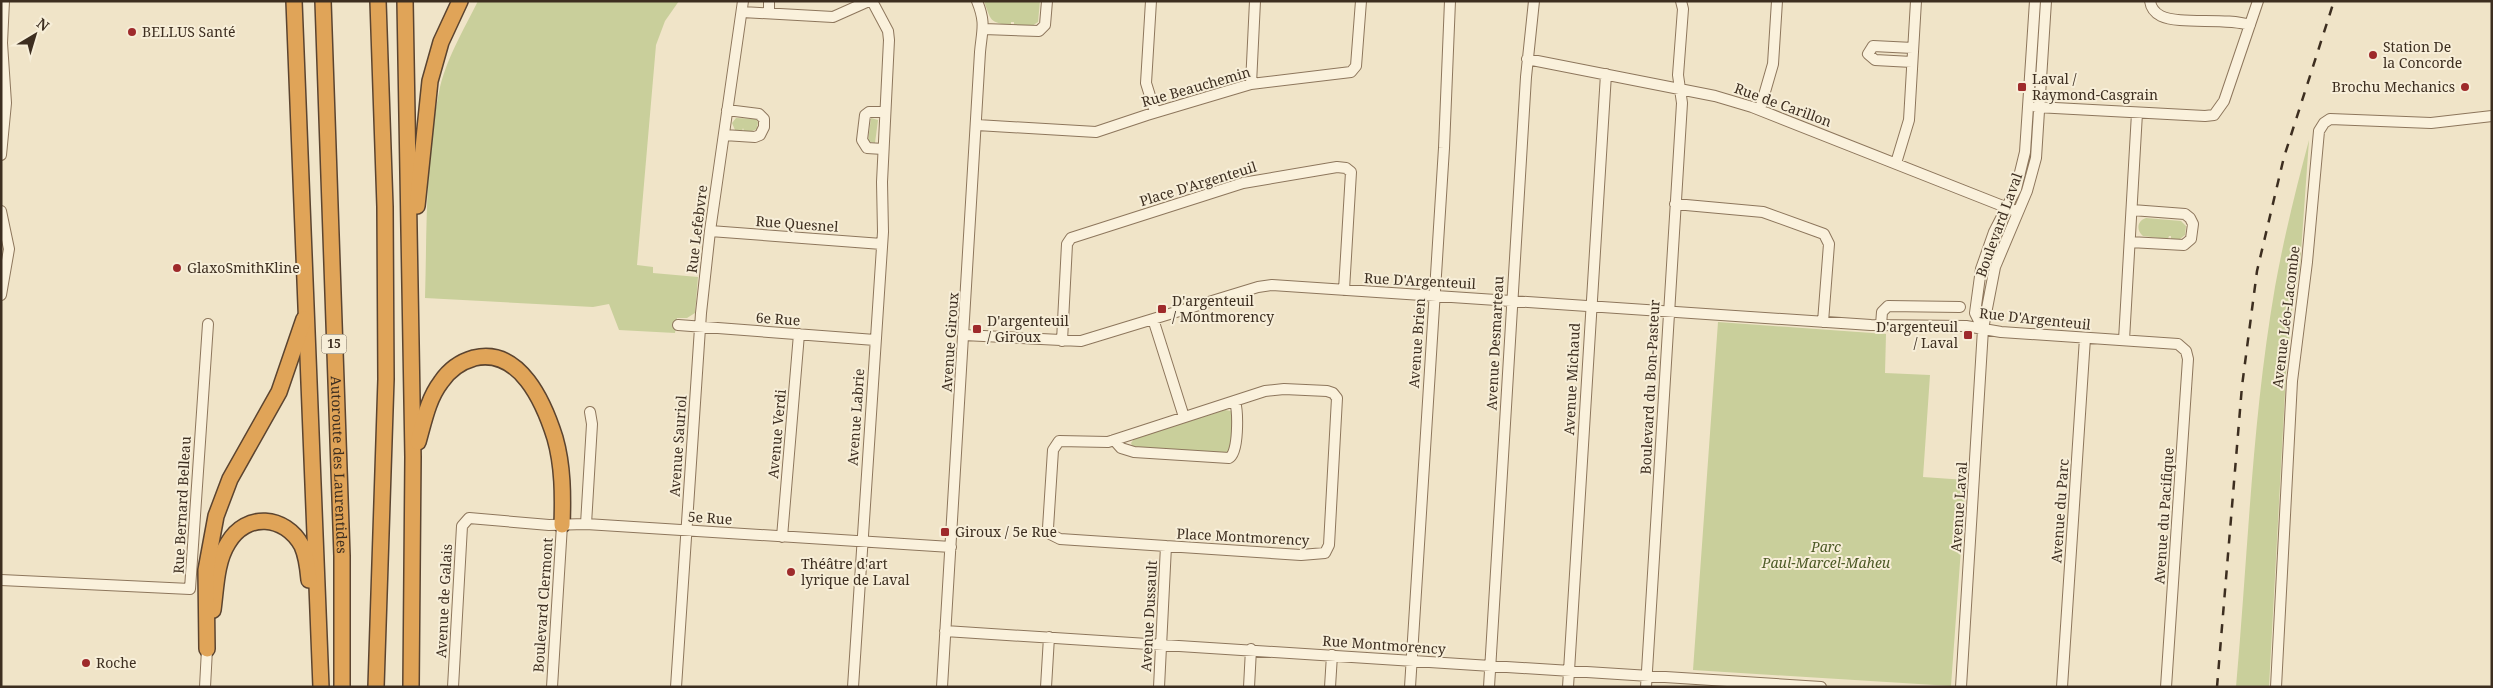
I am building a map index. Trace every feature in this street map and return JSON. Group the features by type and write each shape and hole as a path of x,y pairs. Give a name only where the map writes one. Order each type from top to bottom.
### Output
{"highway":[{"path":"284,1 297,68"},
{"path":"294,1 321,687"},
{"name":"Autoroute des Laurentides","path":"323,1 342,556 342,687"},
{"path":"376,687 386,379 385,207 378,1"},
{"path":"405,1 411,257 413,457 410,685"},
{"path":"411,257 422,164 428,90 441,42 460,1"},
{"path":"207,649 206,570 216,516 230,479 279,392 307,309"},
{"path":"413,457 430,401 447,374 461,363 474,358 493,357 506,362 526,379 551,428 560,467 562,525"},
{"path":"207,649 223,551 231,538 240,529 252,522 266,521 287,528 303,549 308,568 320,660"}],"street":[{"path":"1,155 6,103 1,43 4,1"},
{"path":"768,13 769,1"},
{"name":"Rue Lefebvre","path":"700,326 710,231 743,6 768,13 833,17 871,1"},
{"name":"Avenue Labrie","path":"853,687 882,244 883,150 889,37 871,1"},
{"name":"Avenue Giroux","path":"942,687 981,47 984,29 983,15 977,1"},
{"path":"984,29 1039,32 1045,25 1046,1"},
{"path":"1150,1 1146,83 1155,112"},
{"path":"1252,84 1255,1"},
{"name":"Rue Beauchemin","path":"977,125 1091,133 1252,84 1354,71 1361,1"},
{"name":"Avenue Brien","path":"1410,687 1444,140 1450,1"},
{"name":"Avenue Desmarteau","path":"1489,687 1527,59 1534,1"},
{"path":"1680,89 1678,75 1683,9 1681,1"},
{"path":"1760,109 1773,64 1777,1"},
{"path":"1896,163 1907,128 1916,1"},
{"name":"Boulevard Laval","path":"1983,329 1975,313 1980,275 1989,244 2016,189 2024,160 2035,1"},
{"name":"Boulevard Laval","path":"1983,329 1995,267 2018,212 2034,165 2040,107 2046,1"},
{"path":"2150,1 2154,12 2166,18 2236,22 2250,25"},
{"path":"2029,107 2205,116 2216,113 2224,101 2258,1"},
{"path":"1912,62 1875,60 1868,54 1873,46 1913,48"},
{"name":"Rue de Carillon","path":"1527,59 1723,98 1760,109 2018,212"},
{"name":"Avenue Michaud","path":"1568,687 1590,305 1606,74"},
{"name":"Boulevard du Bon-Pasteur","path":"1646,687 1682,103 1680,89"},
{"path":"724,135 755,138 762,133 764,127 764,119 759,114 727,110"},
{"path":"883,150 867,148 863,145 862,140 865,115 868,112 885,112"},
{"path":"2124,340 2137,112"},
{"name":"Avenue Léo-Lacombe","path":"2276,687 2292,381 2307,262 2319,131 2324,123 2330,119 2431,123 2492,116"},
{"name":"Place D'Argenteuil","path":"1062,341 1068,244 1071,238 1260,179 1340,167 1351,172 1352,181 1344,290"},
{"path":"1675,204 1763,212 1824,234 1829,247 1823,322"},
{"path":"2130,242 2184,245 2190,241 2193,227 2190,218 2185,214 2132,210"},
{"path":"1,211 8,249 1,295"},
{"name":"Rue Quesnel","path":"710,231 882,244"},
{"name":"Rue D'Argenteuil","path":"964,335 1062,341 1087,340 1263,286 1590,305 1823,322 1966,326 2085,338 2175,343 2184,348"},
{"name":"Rue D'Argenteuil","path":"1881,324 1882,312 1888,306 1960,307"},
{"path":"1153,319 1184,417"},
{"name":"Rue Bernard Belleau","path":"1,580 190,589 208,324"},
{"name":"6e Rue","path":"678,325 875,340"},
{"name":"Avenue Sauriol","path":"676,687 700,326"},
{"name":"Avenue Laval","path":"1961,687 1983,329"},
{"name":"Avenue Verdi","path":"782,537 799,334"},
{"name":"Avenue du Parc","path":"2062,687 2085,338"},
{"name":"Avenue du Pacifique","path":"2166,687 2188,359 2184,348"},
{"name":"Place Montmorency","path":"1284,388 1327,391 1336,395 1338,403 1328,549 1318,555 1060,540 1053,537 1049,532 1053,450 1056,444 1063,440 1104,442 1114,440 1236,401 1265,391 1284,388"},
{"path":"1114,440 1119,446 1134,452 1229,458 1235,451 1236,401"},
{"path":"586,524 592,424 590,412"},
{"name":"5e Rue","path":"467,519 562,525 586,524 950,547"},
{"name":"Avenue de Galais","path":"453,687 462,526 467,519"},
{"name":"Boulevard Clermont","path":"552,687 562,525"},
{"name":"Avenue Dussault","path":"1158,687 1166,546"},
{"name":"Rue Montmorency","path":"945,631 1821,687"},
{"path":"1046,687 1049,637"},
{"path":"205,687 207,649"},
{"path":"1249,687 1251,650"},
{"path":"1330,687 1332,655"}],"green space":[{"path":"478,1 679,1 665,21 656,45 637,265 653,267 653,273 698,277 695,313 687,318 677,318 675,333 619,330 609,304 593,307 425,298 429,169 434,117 446,69"},
{"path":"984,1 1040,1 1038,22 1032,26 1014,25 1014,22 1011,22 1011,25 995,22 990,16"},
{"path":"736,118 756,119 758,122 757,129 752,131 744,131 743,128 742,131 735,130 732,123"},
{"path":"871,118 878,120 875,143 868,141"},
{"path":"2309,140 2300,266 2292,311 2286,374 2269,687 2236,687 2251,487 2267,337 2282,250"},
{"path":"2146,218 2181,221 2186,226 2185,235 2180,239 2171,239 2171,236 2168,239 2143,236 2138,226"},
{"name":"Parc Paul-Marcel-Maheu","path":"1718,322 1886,334 1885,373 1930,375 1923,477 1966,480 1951,686 1693,670"},
{"path":"1225,410 1231,411 1233,415 1231,450 1228,453 1135,448 1132,446 1131,443 1134,439"}],"railway":[{"path":"2217,687 2242,386 2257,271 2284,157 2334,1"}],"place":[{"name":"BELLUS Santé","path":"132,32"},
{"name":"Station De la Concorde","path":"2373,55"},
{"name":"Laval / Raymond-Casgrain","path":"2022,87"},
{"name":"Brochu Mechanics","path":"2465,87"},
{"name":"GlaxoSmithKline","path":"177,268"},
{"name":"D'argenteuil / Montmorency","path":"1162,309"},
{"name":"D'argenteuil / Giroux","path":"977,329"},
{"name":"D'argenteuil / Laval","path":"1968,335"},
{"name":"Giroux / 5e Rue","path":"945,532"},
{"name":"Théâtre d'art lyrique de Laval","path":"791,572"},
{"name":"Roche","path":"86,663"}]}
